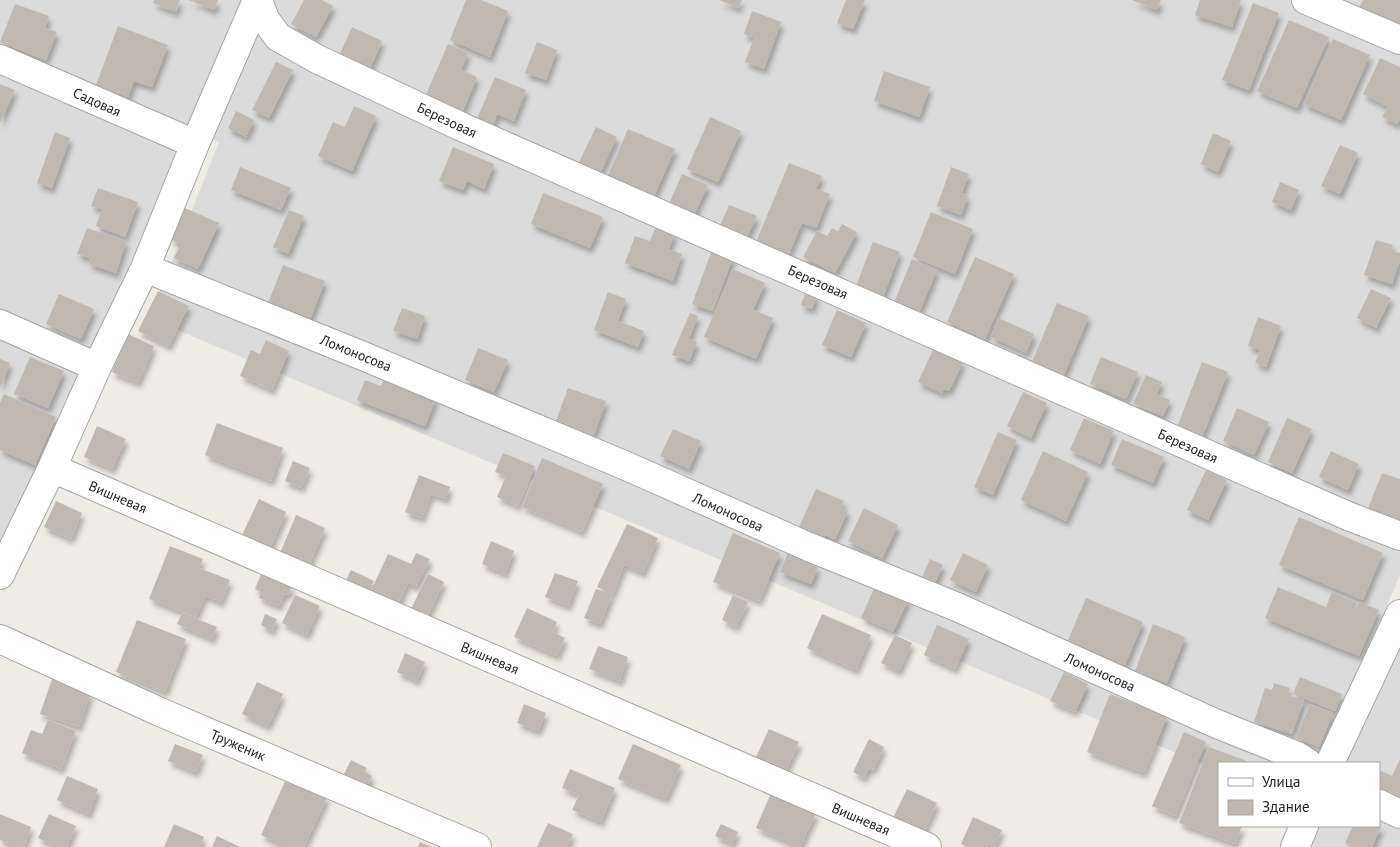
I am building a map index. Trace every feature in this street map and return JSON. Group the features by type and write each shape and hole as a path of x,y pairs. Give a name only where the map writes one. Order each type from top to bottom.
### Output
{"street":[{"path":"0,575 145,268 195,144 257,0"},
{"name":"Березовая","path":"257,0 265,19 278,37 317,59 436,115 1348,516 1400,536"},
{"path":"1306,0 1400,40"},
{"name":"Садовая","path":"0,60 195,144"},
{"name":"Ломоносова","path":"145,268 363,356 624,465 809,547 957,607 1217,724 1297,756 1306,762"},
{"path":"0,324 97,367"},
{"name":"Вишневая","path":"52,468 927,847"},
{"path":"1330,762 1400,614"},
{"name":"Труженик","path":"0,639 160,712 477,847"},
{"path":"1380,804 1400,814"},
{"path":"1295,847 1304,827"}],"shaded area":[{"path":"0,0 1400,0 1400,575 1319,762 1218,762 1218,771 149,318 219,142 0,45"},
{"path":"0,72 180,150 0,562"},
{"path":"1400,597 1400,847 1289,847 1298,827 1380,827 1380,762 1326,762"}],"building":[{"path":"154,0 180,0 176,12 153,3"},
{"path":"189,0 218,0 214,10"},
{"path":"304,0 322,0 333,6 316,37 291,24"},
{"path":"466,0 481,0 508,11 490,57 450,40"},
{"path":"719,0 742,0 738,8"},
{"path":"846,0 865,0 853,29 837,23"},
{"path":"1132,0 1161,0 1157,10"},
{"path":"1200,0 1241,0 1232,27 1195,15"},
{"path":"1363,0 1400,0 1400,26 1359,8"},
{"path":"1253,3 1279,13 1249,90 1222,80"},
{"path":"15,4 49,16 45,28 57,32 46,60 0,42"},
{"path":"752,11 781,22 764,69 745,62 754,38 744,34"},
{"path":"1289,20 1329,37 1297,108 1257,91"},
{"path":"118,26 168,45 152,87 134,81 128,97 96,85"},
{"path":"352,27 382,41 370,69 339,56"},
{"path":"1333,39 1370,55 1341,120 1304,104"},
{"path":"537,42 557,50 546,80 525,73"},
{"path":"448,44 468,53 461,70 477,77 462,113 425,97"},
{"path":"1380,58 1400,67 1400,119 1397,124 1382,117 1388,107 1363,94"},
{"path":"276,62 293,70 269,118 252,110"},
{"path":"884,71 930,87 919,117 874,101"},
{"path":"495,77 526,90 514,121 497,114 492,128 476,121"},
{"path":"0,84 15,90 0,123"},
{"path":"354,106 376,116 352,171 318,156 333,122 345,127"},
{"path":"236,111 254,120 246,137 228,128"},
{"path":"710,117 741,131 718,182 687,169"},
{"path":"596,127 617,137 599,176 577,166"},
{"path":"628,129 675,149 651,203 605,182"},
{"path":"55,132 70,138 52,188 37,183"},
{"path":"1213,133 1231,141 1218,172 1201,164"},
{"path":"1340,145 1358,153 1340,194 1321,186"},
{"path":"453,147 494,164 484,189 467,181 463,190 439,181"},
{"path":"789,163 822,176 816,189 830,194 816,228 802,223 788,256 756,242"},
{"path":"240,167 291,188 281,210 231,190"},
{"path":"951,167 969,174 962,193 968,196 961,215 937,206"},
{"path":"682,174 708,185 694,215 669,204"},
{"path":"1280,182 1299,190 1291,210 1272,202"},
{"path":"98,188 138,202 125,237 96,226 102,209 91,206"},
{"path":"543,193 603,217 590,248 531,224"},
{"path":"729,205 757,216 747,237 720,226"},
{"path":"185,208 219,223 198,269 174,258 181,244 170,239"},
{"path":"289,210 304,216 288,254 273,247"},
{"path":"931,212 973,229 955,274 913,257"},
{"path":"842,224 857,232 835,273 803,257 817,231 827,236 832,228 838,231"},
{"path":"656,226 675,233 669,249 682,254 673,281 625,263 635,236 650,241"},
{"path":"87,228 126,241 116,273 89,264 90,258 77,254"},
{"path":"1376,240 1393,245 1391,251 1400,253 1400,260 1392,284 1364,275"},
{"path":"873,242 900,252 883,297 856,286"},
{"path":"712,250 733,257 713,311 692,304"},
{"path":"975,257 1014,274 985,339 947,322"},
{"path":"912,259 937,270 918,315 893,305"},
{"path":"283,265 325,281 309,322 267,306"},
{"path":"733,269 765,283 753,310 773,318 756,359 704,337"},
{"path":"1371,289 1391,298 1376,328 1357,318"},
{"path":"158,291 189,306 169,346 138,331"},
{"path":"806,291 817,296 812,309 801,305"},
{"path":"608,292 626,299 618,321 644,331 638,347 594,330"},
{"path":"59,294 94,309 81,339 46,324"},
{"path":"1057,303 1089,316 1063,377 1031,364"},
{"path":"402,308 425,316 417,339 393,331"},
{"path":"837,310 866,323 851,357 822,345"},
{"path":"690,313 698,316 689,339 697,342 689,361 672,355"},
{"path":"1258,317 1281,326 1266,367 1255,363 1260,350 1248,346"},
{"path":"999,318 1034,334 1026,353 991,337"},
{"path":"128,334 154,346 138,383 112,372"},
{"path":"266,340 289,351 272,390 240,376 251,350 260,354"},
{"path":"478,348 508,360 494,392 465,380"},
{"path":"934,348 963,362 949,391 944,389 942,393 918,382"},
{"path":"30,357 64,371 48,408 14,394"},
{"path":"1101,357 1138,372 1126,399 1090,384"},
{"path":"0,359 10,363 0,388"},
{"path":"1202,362 1228,372 1201,440 1176,430"},
{"path":"1146,375 1162,382 1157,394 1170,400 1163,416 1133,404"},
{"path":"384,378 436,398 425,426 357,400 365,380 381,386"},
{"path":"568,388 606,401 593,438 555,424"},
{"path":"1023,392 1047,403 1031,438 1007,426"},
{"path":"4,394 56,417 35,465 0,450 0,403"},
{"path":"1237,408 1269,422 1254,455 1223,441"},
{"path":"1084,418 1114,431 1100,464 1070,450"},
{"path":"1287,418 1312,429 1292,473 1268,462"},
{"path":"217,423 283,448 271,481 205,455"},
{"path":"97,426 126,439 112,469 84,457"},
{"path":"673,429 701,441 689,469 660,456"},
{"path":"998,432 1017,440 993,495 974,487"},
{"path":"1122,439 1164,457 1153,483 1111,465"},
{"path":"1043,451 1088,472 1066,521 1021,500"},
{"path":"1331,451 1359,464 1348,490 1319,477"},
{"path":"503,453 535,466 518,506 497,497 506,476 495,472"},
{"path":"542,458 603,484 582,532 522,507"},
{"path":"293,461 310,468 301,488 285,481"},
{"path":"1206,470 1227,480 1208,520 1187,510"},
{"path":"1382,473 1400,479 1400,516 1398,523 1367,511"},
{"path":"419,475 450,487 446,499 431,494 422,518 405,512"},
{"path":"816,489 844,501 841,508 848,511 835,539 825,535 821,545 796,534"},
{"path":"259,499 286,512 270,548 242,535"},
{"path":"56,501 82,513 71,539 44,527"},
{"path":"864,508 898,525 882,558 848,541"},
{"path":"296,515 325,528 309,565 280,553"},
{"path":"1299,517 1383,553 1363,600 1279,565"},
{"path":"627,524 658,538 643,573 624,565 613,594 597,587"},
{"path":"733,533 780,553 759,601 713,582"},
{"path":"491,541 514,551 505,574 482,564"},
{"path":"170,546 203,559 199,568 230,580 221,602 205,596 196,617 149,599"},
{"path":"789,550 807,557 804,562 818,567 811,584 780,572"},
{"path":"416,553 430,559 416,587 408,583 396,608 369,595 388,554 411,564"},
{"path":"963,553 988,565 976,592 950,580"},
{"path":"930,559 943,565 933,588 920,582"},
{"path":"351,570 374,581 365,599 342,588"},
{"path":"555,573 578,581 568,606 545,597"},
{"path":"261,574 292,586 288,595 284,594 279,606 259,598 261,592 255,589"},
{"path":"428,574 444,582 426,619 410,611"},
{"path":"876,584 909,598 893,632 861,618"},
{"path":"1278,587 1326,607 1332,592 1357,603 1349,624 1359,602 1379,610 1359,656 1265,618"},
{"path":"596,589 612,595 600,624 584,618"},
{"path":"295,595 320,606 307,635 282,623"},
{"path":"733,595 748,602 736,627 722,620"},
{"path":"1086,598 1143,622 1125,665 1068,640"},
{"path":"527,608 557,622 553,632 565,638 557,656 514,637"},
{"path":"182,613 217,627 212,639 177,624"},
{"path":"265,614 277,619 272,631 261,625"},
{"path":"822,614 871,635 856,670 807,648"},
{"path":"137,620 186,639 165,692 116,672"},
{"path":"1153,624 1185,637 1167,683 1135,671"},
{"path":"937,625 969,639 955,669 924,655"},
{"path":"895,635 912,643 899,671 881,663"},
{"path":"598,646 628,657 620,681 589,669"},
{"path":"405,653 425,662 417,681 397,672"},
{"path":"1064,672 1088,684 1075,712 1050,701"},
{"path":"1300,677 1342,694 1335,711 1293,694"},
{"path":"52,679 91,692 79,727 40,714"},
{"path":"257,682 283,694 268,726 242,714"},
{"path":"1274,683 1290,688 1287,695 1304,700 1292,734 1254,722 1265,688 1272,690"},
{"path":"1110,694 1167,716 1144,773 1087,752"},
{"path":"524,704 546,713 538,731 517,723"},
{"path":"1310,704 1333,713 1319,747 1296,738"},
{"path":"48,720 76,731 61,769 22,753 31,730 42,734"},
{"path":"769,729 799,742 786,771 756,757"},
{"path":"1184,732 1206,742 1175,816 1152,806"},
{"path":"869,739 884,747 873,770 869,768 864,778 853,772"},
{"path":"175,744 203,755 196,772 168,761"},
{"path":"633,744 681,765 666,799 618,779"},
{"path":"1209,747 1249,762 1218,762 1218,827 1242,827 1235,844 1179,823"},
{"path":"1400,759 1400,801 1380,791 1380,770 1392,776"},
{"path":"351,760 367,768 365,772 372,776 365,790 342,778"},
{"path":"570,769 615,788 601,822 572,810 579,795 562,788"},
{"path":"67,776 98,789 89,814 57,800"},
{"path":"286,779 327,797 304,847 287,847 261,835"},
{"path":"907,789 937,803 922,836 891,822"},
{"path":"771,793 816,813 800,847 756,828"},
{"path":"0,814 31,827 24,847 17,847 0,840"},
{"path":"49,814 76,826 67,847 57,847 38,838"},
{"path":"973,817 1002,830 994,847 987,844 986,847 969,847 961,844"},
{"path":"548,823 573,834 567,847 537,847"},
{"path":"174,824 204,837 199,847 164,847"},
{"path":"721,824 738,832 732,844 715,836"},
{"path":"1353,827 1381,827 1372,847 1355,847 1345,843"},
{"path":"217,836 240,847 212,847"},
{"path":"420,842 432,847 418,847"}]}
